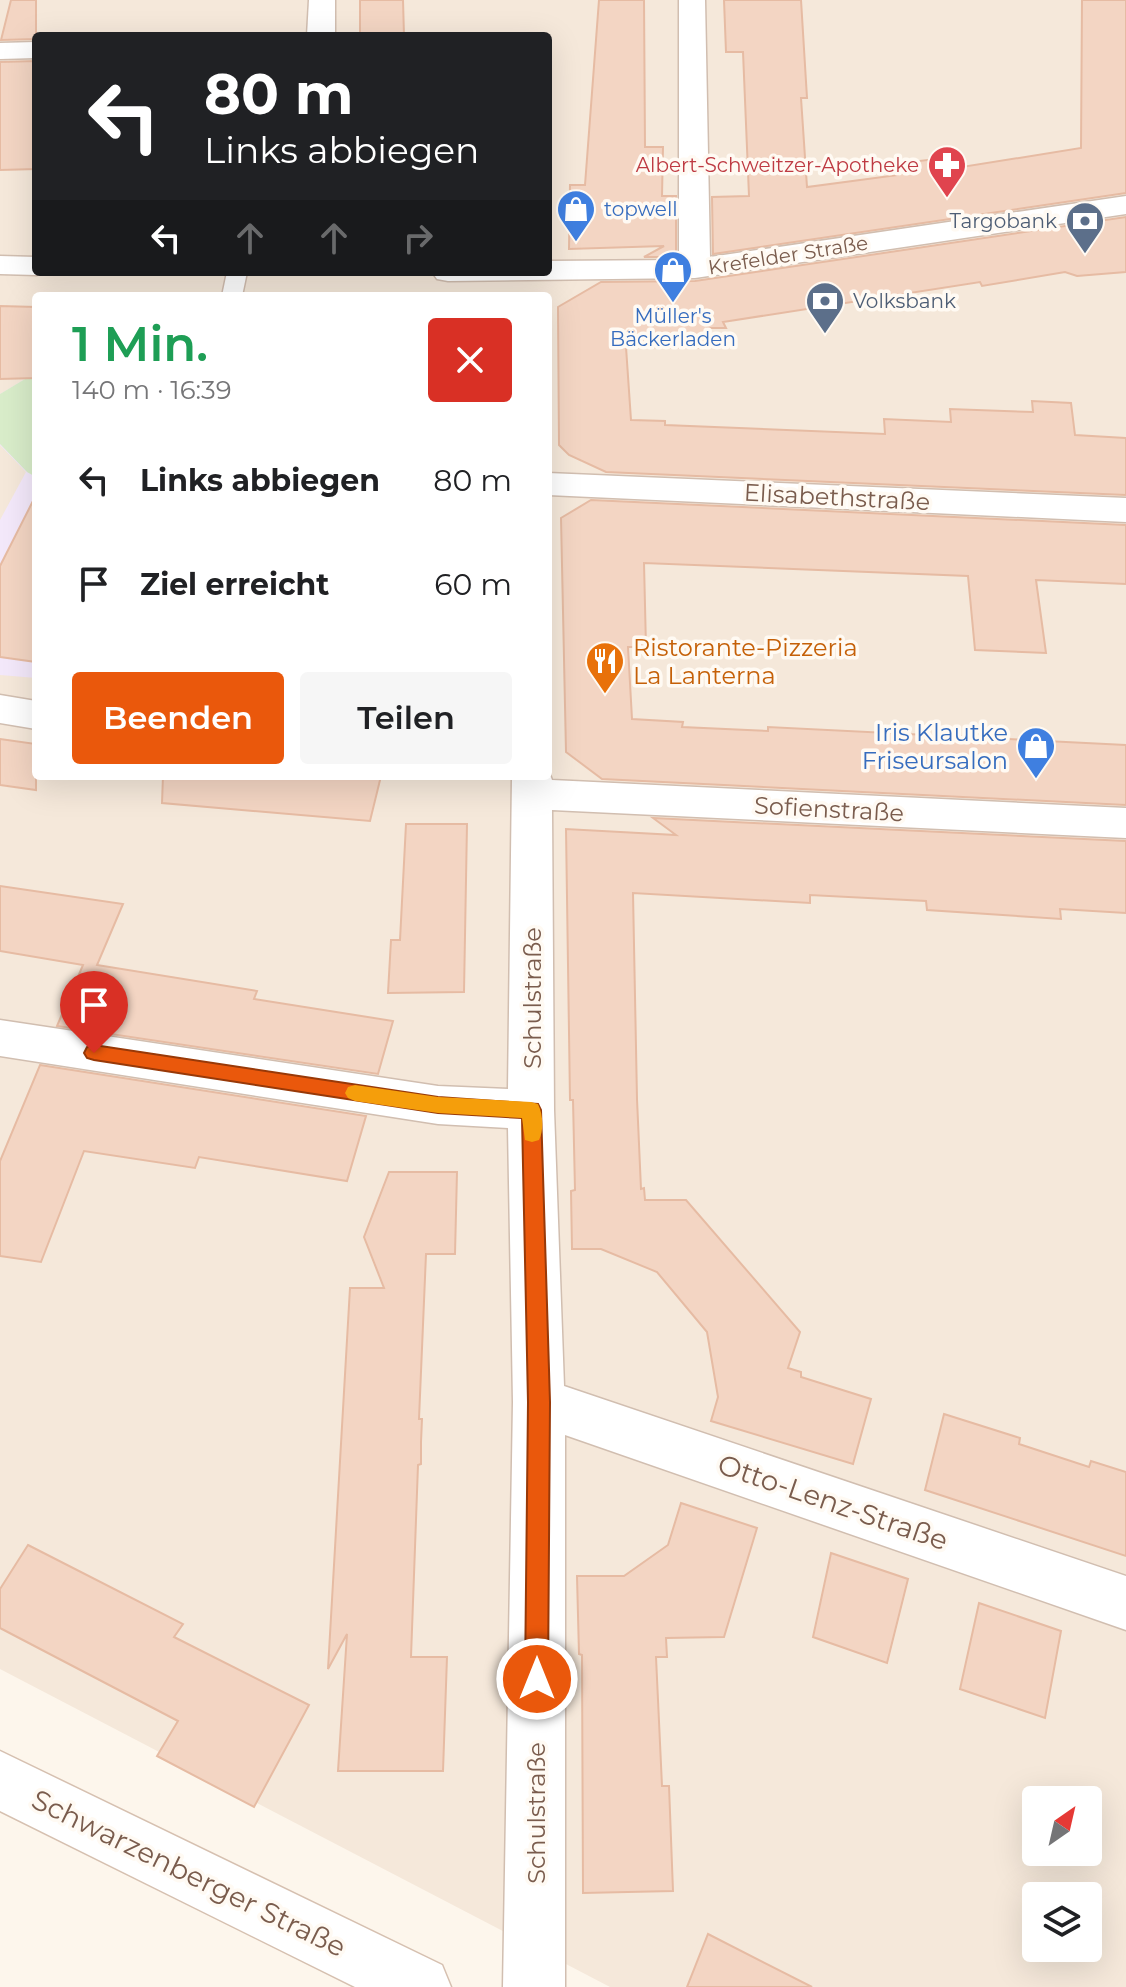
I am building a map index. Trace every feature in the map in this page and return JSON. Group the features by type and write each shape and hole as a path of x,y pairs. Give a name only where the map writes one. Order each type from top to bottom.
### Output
{"street":[{"path":"321,32 322,0"},
{"path":"692,0 695,269"},
{"path":"0,51 32,50"},
{"name":"Krefelder Straße","path":"473,276 528,285 695,269 1126,205"},
{"path":"0,265 32,266"},
{"name":"Elisabethstraße","path":"552,484 1126,510"},
{"path":"0,709 32,714"},
{"name":"Sofienstraße","path":"532,785 1126,823"},
{"name":"Schulstraße","path":"532,785 531,1110 539,1402 534,1987"},
{"path":"0,1038 438,1105 531,1110"},
{"name":"Otto-Lenz-Straße","path":"539,1402 1126,1603"},
{"name":"Schwarzenberger Straße","path":"0,1780 420,1987"}],"shaded area":[{"path":"0,0 1126,0 1126,1987 610,1987 0,1669"},
{"path":"32,358 32,678 0,675 0,520 26,472 0,445 0,394 25,379"}],"green space":[{"path":"32,378 32,475 0,444 0,394 25,379"}],"building":[{"path":"11,0 36,0 36,32 32,32 32,39 1,40"},
{"path":"360,0 403,0 404,32 360,32"},
{"path":"599,0 644,0 645,147 663,147 662,196 676,196 676,257 644,257 664,246 569,249 570,185 585,185"},
{"path":"724,0 801,0 807,98 801,98 807,187 898,175 894,164 952,157 956,168 1081,148 1082,0 1126,0 1126,193 713,254 712,197 749,196 743,52 726,52"},
{"path":"32,61 32,169 0,170 0,62"},
{"path":"1126,217 1126,272 1077,276 1065,272 982,286 980,282 723,322 726,328 707,328 710,348 626,347 631,420 665,421 665,425 885,434 884,419 951,422 950,409 1033,412 1032,401 1071,403 1075,435 1126,438 1126,495 606,472 569,455 559,445 558,307 601,282 695,281"},
{"path":"0,306 32,307 32,378 0,379"},
{"path":"591,500 1126,525 1126,584 1036,580 1046,653 975,650 968,576 644,563 646,647 628,647 632,719 683,722 682,727 768,731 768,727 1126,745 1126,805 602,779 566,752 561,518"},
{"path":"32,503 32,661 0,657 0,566"},
{"path":"0,739 32,743 32,780 36,780 36,790 0,785"},
{"path":"163,780 380,780 370,821 162,803"},
{"path":"653,818 1126,841 1126,913 1060,909 1061,919 927,910 926,901 810,895 810,903 633,893 637,1099 641,1189 644,1188 645,1200 686,1200 800,1332 788,1368 801,1372 801,1377 871,1399 853,1464 711,1421 718,1397 707,1332 657,1272 601,1249 572,1249 571,1191 575,1190 573,1100 570,1100 566,829 676,835"},
{"path":"406,824 467,824 464,992 388,993 391,940 400,940"},
{"path":"0,886 123,904 97,965 257,991 254,999 393,1021 378,1074 57,1026 83,965 0,951"},
{"path":"40,1065 366,1116 347,1181 199,1157 195,1168 84,1151 41,1262 0,1256 0,1161"},
{"path":"389,1172 457,1172 455,1254 426,1254 419,1419 422,1419 421,1464 418,1465 411,1657 447,1657 443,1771 338,1771 347,1634 328,1669 350,1288 384,1288 364,1237"},
{"path":"944,1414 1020,1438 1019,1444 1089,1467 1091,1461 1126,1472 1126,1556 925,1490"},
{"path":"681,1503 757,1528 724,1637 666,1638 667,1657 656,1657 662,1786 669,1786 673,1891 583,1893 582,1655 579,1654 577,1576 624,1576 668,1545"},
{"path":"28,1545 183,1624 174,1637 309,1705 254,1807 157,1756 178,1721 0,1628 0,1589"},
{"path":"831,1553 908,1579 887,1663 813,1637"},
{"path":"979,1603 1061,1631 1045,1718 960,1689"},
{"path":"708,1934 812,1987 687,1987"}],"slow traffic":[{"path":"355,1093 438,1105 531,1110 532,1134"}],"place":[{"name":"Albert-Schweitzer-Apotheke","path":"947,199"},
{"name":"topwell","path":"576,243"},
{"name":"Targobank","path":"1085,255"},
{"name":"Müller's Bäckerladen","path":"673,304"},
{"name":"Volksbank","path":"825,335"},
{"name":"Ristorante-Pizzeria La Lanterna","path":"605,695"},
{"name":"Iris Klautke Friseursalon","path":"1036,780"}],"route":[{"path":"94,1053 438,1105 531,1110 539,1402 537,1679"}]}
